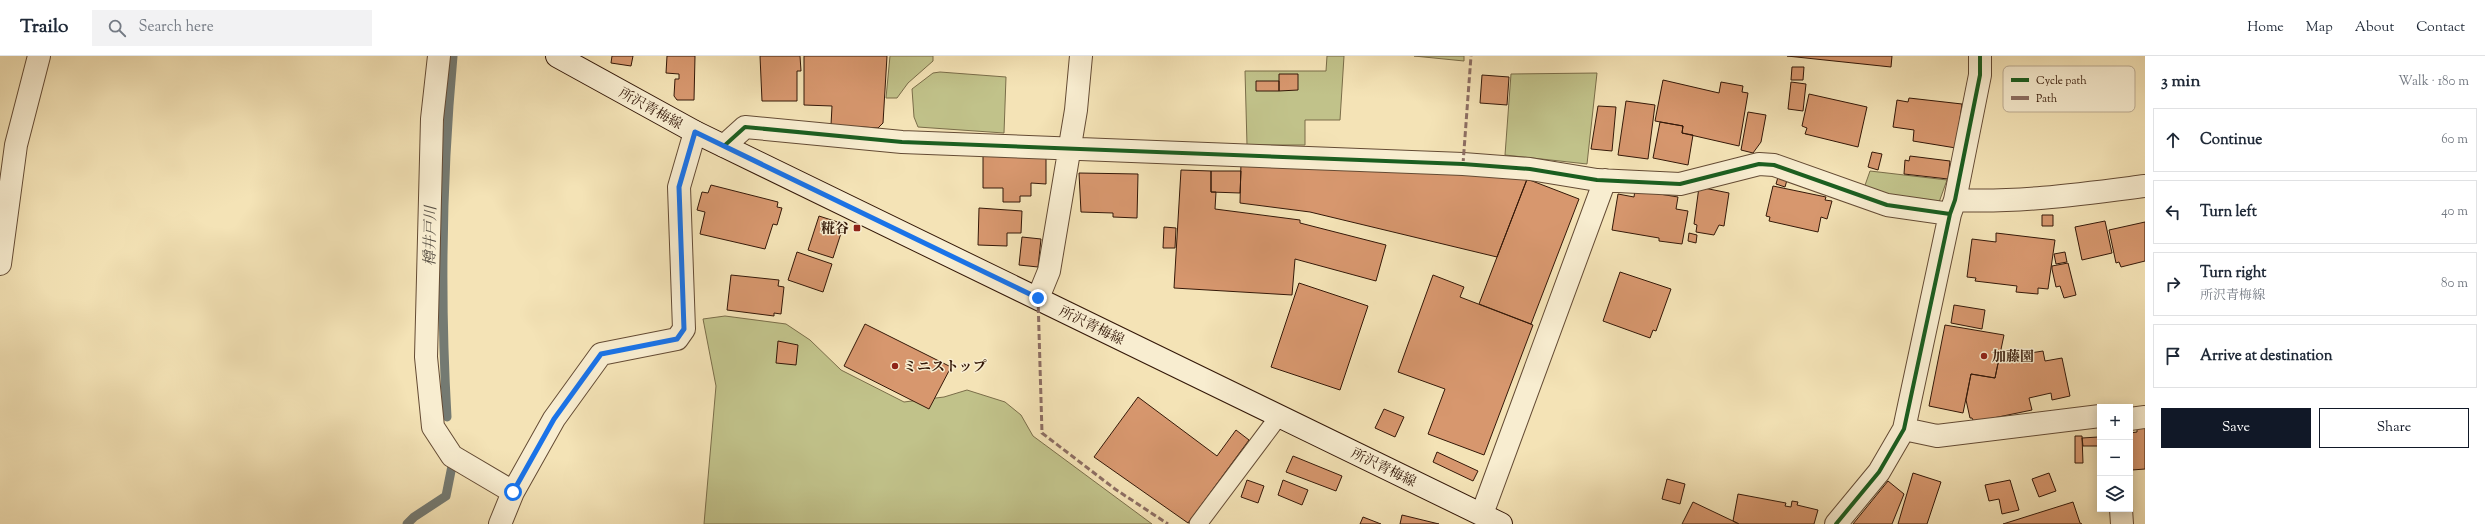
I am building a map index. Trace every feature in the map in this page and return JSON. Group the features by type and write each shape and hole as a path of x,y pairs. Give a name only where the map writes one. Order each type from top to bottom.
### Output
{"street":[{"path":"0,264 16,145 39,56"},
{"path":"439,56 432,119 426,357 433,427 452,456 513,492"},
{"name":"所沢青梅線","path":"557,56 695,132 1502,524"},
{"path":"1038,298 1049,271 1068,149 1076,110 1081,56"},
{"path":"1836,524 1879,472 1904,429 1953,207 1980,75 1980,56"},
{"path":"724,146 745,127 902,142 1463,164 1530,169 1605,180 1680,184 1759,164 1774,165 1887,206 1953,207 2042,199 2145,186"},
{"path":"500,524 513,492 554,419 601,354 677,339 684,329 679,187 695,132"},
{"path":"1482,514 1605,180"},
{"path":"1904,429 1937,436 2097,416"},
{"path":"2133,419 2145,417"},
{"path":"2121,512 2122,524"}],"lane":[{"path":"1198,524 1279,416"}],"green space":[{"path":"890,56 933,56 933,61 908,83 897,98 886,98"},
{"path":"1327,56 1344,56 1340,120 1305,120 1305,145 1247,145 1245,71 1326,71"},
{"path":"1414,56 1464,56 1464,61"},
{"path":"940,72 1006,77 1004,133 918,127 914,117 912,89 933,73"},
{"path":"1597,73 1587,164 1505,155 1511,74"},
{"path":"1870,171 1947,180 1938,205 1863,191"},
{"path":"725,316 786,324 810,340 841,370 904,402 944,397 967,390 1005,402 1021,415 1033,436 1152,524 704,524 716,386 703,319"}],"building":[{"path":"612,56 633,56 631,66 611,63"},
{"path":"667,56 695,56 694,100 677,100 674,96 675,79 679,79 679,74 666,73"},
{"path":"760,56 800,56 801,71 797,71 797,101 762,101"},
{"path":"804,56 887,56 883,123 878,128 831,125 832,106 804,105"},
{"path":"1787,56 1892,56 1891,67"},
{"path":"1792,67 1804,67 1803,80 1791,80"},
{"path":"1279,74 1298,74 1298,90 1279,91"},
{"path":"1482,75 1509,77 1507,105 1480,103"},
{"path":"1663,80 1719,93 1721,82 1743,86 1742,92 1748,93 1739,146 1682,133 1683,126 1655,121"},
{"path":"1256,81 1279,81 1279,91 1256,91"},
{"path":"1791,82 1806,84 1803,111 1788,109"},
{"path":"1809,94 1867,107 1858,147 1805,134 1807,128 1802,126"},
{"path":"1909,98 1962,104 1956,148 1913,141 1914,130 1893,127 1897,100 1908,102"},
{"path":"1626,101 1655,105 1648,159 1618,155"},
{"path":"1598,106 1616,107 1612,151 1591,149"},
{"path":"1748,112 1766,115 1761,142 1753,153 1741,150"},
{"path":"1660,122 1683,126 1682,133 1693,135 1688,165 1653,158"},
{"path":"1872,152 1882,154 1878,170 1868,167"},
{"path":"1046,153 1046,184 1031,183 1031,196 1020,196 1020,202 1003,202 1003,188 983,188 983,156 1009,157"},
{"path":"1910,156 1950,161 1948,179 1904,174 1905,160 1909,161"},
{"path":"1241,162 1528,177 1497,257 1310,212 1240,203"},
{"path":"1181,170 1211,171 1211,192 1216,192 1215,209 1300,220 1300,223 1386,245 1376,281 1295,259 1292,295 1174,288"},
{"path":"1211,171 1241,171 1240,193 1211,192"},
{"path":"1079,173 1138,174 1137,218 1113,217 1113,213 1081,212"},
{"path":"1778,177 1787,180 1785,187 1776,184"},
{"path":"1527,179 1579,199 1531,324 1479,304"},
{"path":"711,185 778,202 777,207 782,208 777,225 773,224 765,249 700,234 705,212 697,210 702,192 708,193"},
{"path":"1773,186 1826,197 1825,200 1832,201 1827,219 1821,217 1818,232 1769,221 1770,217 1766,216"},
{"path":"1699,187 1729,193 1724,226 1719,225 1714,235 1696,232 1697,225 1694,224"},
{"path":"1635,190 1678,197 1676,209 1688,211 1682,244 1659,241 1659,238 1612,230 1618,194 1634,197"},
{"path":"979,208 1022,211 1021,233 1007,233 1007,246 978,245"},
{"path":"2042,215 2053,215 2053,226 2042,226"},
{"path":"819,216 844,224 833,258 808,250"},
{"path":"2105,221 2112,253 2082,260 2075,227"},
{"path":"2145,222 2145,261 2121,267 2119,262 2116,263 2109,230"},
{"path":"1164,227 1176,228 1175,248 1163,248"},
{"path":"1689,233 1697,235 1696,243 1688,241"},
{"path":"1996,233 2055,240 2048,289 2038,288 2038,294 2016,292 2017,286 1975,281 1976,278 1967,277 1972,239 1996,242"},
{"path":"1022,237 1041,239 1038,267 1019,265"},
{"path":"797,252 832,264 823,292 788,280"},
{"path":"2065,252 2067,262 2056,264 2054,254"},
{"path":"2068,263 2076,295 2064,298 2060,286 2056,287 2052,266"},
{"path":"1620,272 1671,289 1656,331 1653,330 1650,338 1603,321"},
{"path":"731,275 779,280 778,286 784,287 781,314 774,313 774,316 727,310"},
{"path":"1433,275 1464,287 1460,297 1533,325 1484,455 1428,434 1445,389 1398,372"},
{"path":"1299,283 1368,306 1340,390 1271,367"},
{"path":"1954,305 1985,310 1982,329 1951,323"},
{"path":"865,324 951,367 929,409 844,366"},
{"path":"1945,325 2004,335 1995,378 1971,374 1963,413 1929,406"},
{"path":"778,341 798,345 796,365 776,363"},
{"path":"2043,351 2045,361 2062,358 2070,396 2052,400 2051,393 2029,398 2032,410 1974,422 1972,418 1970,418 1966,400 1971,374 1995,378 1999,358"},
{"path":"1138,397 1217,456 1236,430 1249,440 1188,523 1094,457"},
{"path":"1384,409 1404,417 1395,437 1375,428"},
{"path":"2145,427 2145,469 2133,470 2133,433 2137,432 2137,428"},
{"path":"2075,436 2082,436 2083,463 2075,463"},
{"path":"2097,437 2097,446 2083,446 2082,438"},
{"path":"1437,452 1478,471 1473,481 1433,462"},
{"path":"1293,456 1342,476 1336,491 1286,472"},
{"path":"1913,473 1941,482 1927,524 1898,524"},
{"path":"2049,473 2056,491 2039,497 2032,479"},
{"path":"1667,479 1685,484 1680,504 1662,499"},
{"path":"1247,480 1264,486 1258,503 1241,497"},
{"path":"1283,480 1308,490 1302,505 1278,495"},
{"path":"2010,480 2019,510 2002,514 1999,499 1989,501 1985,485"},
{"path":"1888,481 1904,494 1892,524 1853,524"},
{"path":"1738,494 1786,503 1785,506 1791,507 1792,501 1798,502 1797,505 1818,510 1814,524 1739,524 1733,521"},
{"path":"1693,502 1733,521 1739,524 1682,524"},
{"path":"2073,502 2080,523 2082,524 2003,524"},
{"path":"1402,515 1439,524 1400,524"},
{"path":"1363,517 1381,524 1360,524"}],"waterway":[{"name":"樽井戸川","path":"447,417 443,327 443,236 446,146 453,56"},
{"name":"樽井戸川","path":"407,524 414,517 446,496 452,466"}],"marked path":[{"path":"1463,164 1471,56"},
{"path":"1038,298 1042,433 1115,489 1168,524"}],"cycle path":[{"path":"1836,524 1879,472 1904,429 1950,214 1955,200 1980,75 1980,56"},
{"path":"724,146 745,127 902,142 1463,164 1530,169 1597,180 1680,184 1759,164 1774,165 1887,205 1950,214"}],"place":[{"name":"糀谷","path":"857,228"},
{"name":"加藤園","path":"1984,356"},
{"name":"ミニストップ","path":"895,366"}],"route":[{"path":"513,492 554,419 601,354 677,339 684,329 679,187 695,132 1038,298"}]}
